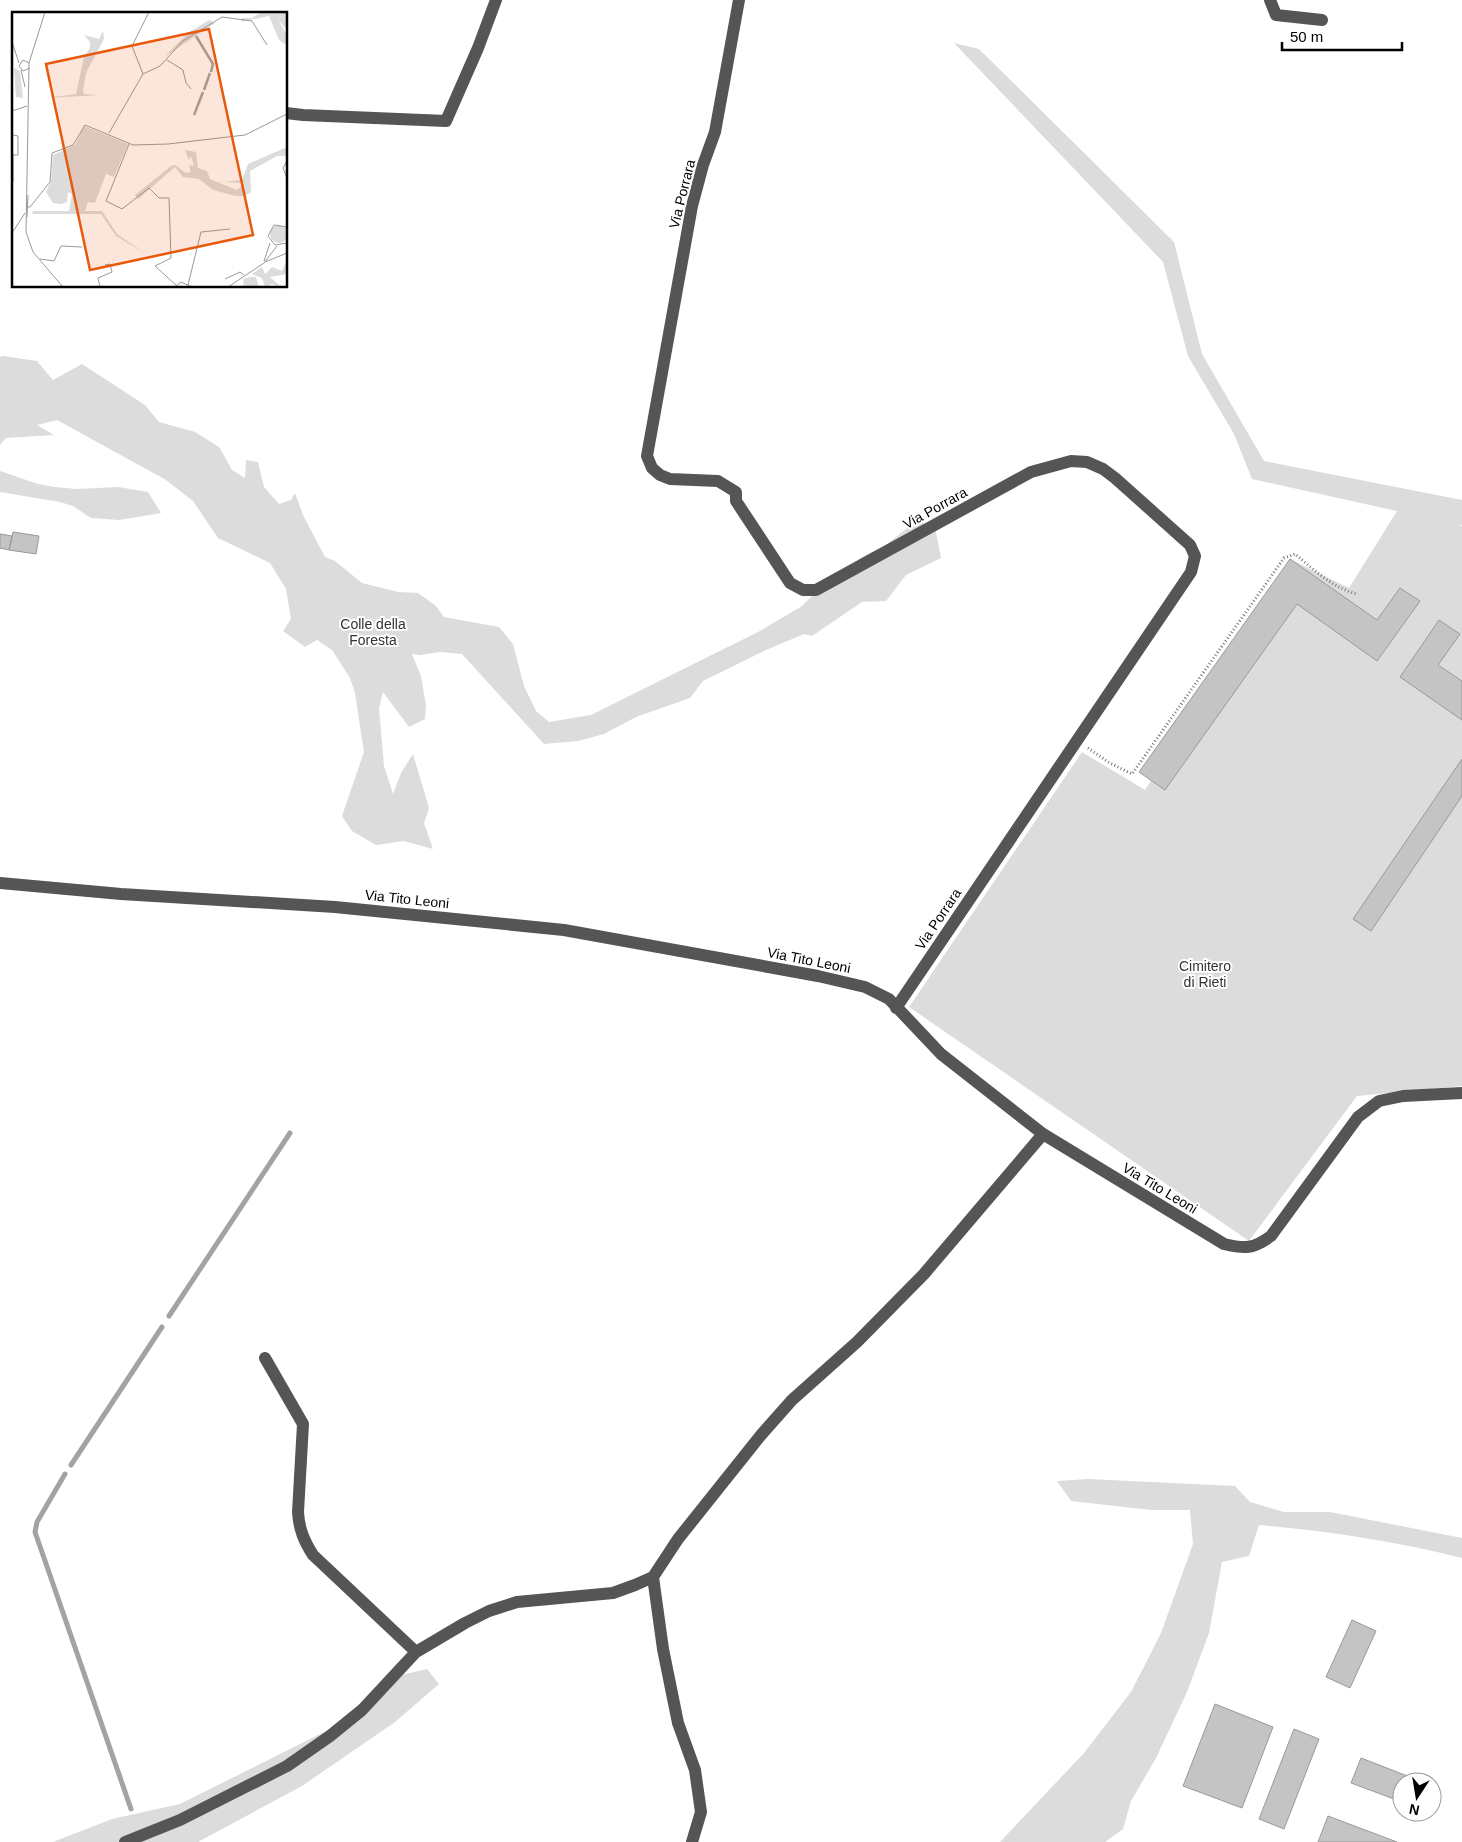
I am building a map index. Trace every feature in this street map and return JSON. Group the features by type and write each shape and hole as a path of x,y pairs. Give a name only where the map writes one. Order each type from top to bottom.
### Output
{"street":[{"path":"288,113 446,121 478,48 496,0"},
{"name":"Via Porrara","path":"739,0 715,132 703,165 692,206 648,456 652,468 660,475 670,479 718,482 736,492 736,501 790,583 803,590 816,590 1031,472 1071,461 1087,462 1103,469 1115,478 1190,545 1195,556 1191,572 896,1008"},
{"path":"1270,0 1276,15 1322,20"},
{"name":"Via Tito Leoni","path":"0,883 121,894 335,907 564,930 818,976 865,987 889,1000 941,1054 1043,1134 1224,1244 1240,1248 1258,1245 1271,1236 1358,1117 1379,1101 1404,1096 1462,1093"},
{"path":"125,1842 180,1820 287,1766 330,1736 362,1710 416,1652 465,1623 489,1611 517,1602 613,1593 636,1586 653,1577 678,1539 761,1434 792,1400 857,1342 924,1274 1043,1134"},
{"path":"265,1358 303,1424 298,1525 304,1540 313,1555 416,1652"},
{"path":"653,1577 663,1649 676,1714 695,1770 701,1812 692,1842"}],"path":[{"path":"1077,741 1108,762 1132,774 1284,558 1295,554 1314,571 1343,590 1357,594"}],"green space":[{"name":"Cimitero di Rieti","path":"954,43 979,49 1174,242 1202,354 1264,461 1462,500 1462,525 1458,525 1462,526 1462,1086 1357,1096 1249,1241 909,1007 1082,752 1145,790 1290,559 1349,588 1397,511 1252,479 1234,434 1188,356 1163,262"},
{"name":"Colle della Foresta","path":"0,357 37,361 53,380 82,364 145,405 159,422 195,432 219,447 232,470 245,478 246,460 258,462 264,487 279,504 291,500 295,493 303,515 325,557 335,561 362,583 398,592 418,593 436,606 444,617 499,627 513,644 524,686 536,711 549,722 591,715 760,631 802,606 826,582 864,556 886,545 916,521 935,527 941,558 906,575 886,601 862,602 812,636 804,634 766,650 703,681 690,698 636,717 604,734 578,741 544,744 462,654 440,652 420,655 412,654 421,676 426,705 425,719 409,727 383,692 379,708 384,766 393,794 401,773 413,754 429,808 424,823 433,849 404,841 376,845 352,831 342,816 364,752 355,693 350,678 332,650 317,640 305,647 283,631 291,619 286,589 270,563 218,538 193,501 166,480 57,420 37,425 54,435 6,438 0,445"},
{"path":"0,471 38,484 54,487 77,489 118,487 148,492 161,513 119,520 91,518 73,506 60,502 0,492"},
{"path":"1088,1479 1235,1486 1250,1502 1284,1512 1330,1512 1462,1538 1462,1558 1361,1537 1259,1525 1249,1556 1222,1562 1209,1633 1187,1692 1156,1758 1131,1801 1123,1829 1105,1842 1000,1842 1084,1753 1131,1692 1161,1633 1193,1544 1190,1510 1151,1510 1071,1501 1057,1481"},
{"path":"427,1669 439,1684 395,1722 302,1786 198,1842 53,1842 112,1819 180,1804 346,1721 397,1676"}],"building":[{"path":"13,532 39,536 36,554 9,550"},
{"path":"0,534 12,536 9,550 0,548"},
{"path":"1290,559 1377,620 1400,588 1420,601 1377,661 1297,604 1165,790 1139,772"},
{"path":"1439,620 1460,634 1438,665 1462,681 1462,720 1400,677"},
{"path":"1462,759 1462,796 1371,931 1353,919"},
{"path":"1352,1620 1376,1631 1350,1688 1326,1677"},
{"path":"1215,1704 1273,1727 1242,1808 1183,1786"},
{"path":"1294,1729 1319,1739 1284,1829 1259,1819"},
{"path":"1361,1758 1397,1772 1392,1772 1392,1798 1351,1783"},
{"path":"1328,1816 1397,1842 1318,1842"}],"waterway":[{"path":"169,1316 290,1133"},
{"path":"71,1465 162,1327"},
{"path":"65,1474 37,1522 35,1532 131,1809"}]}
